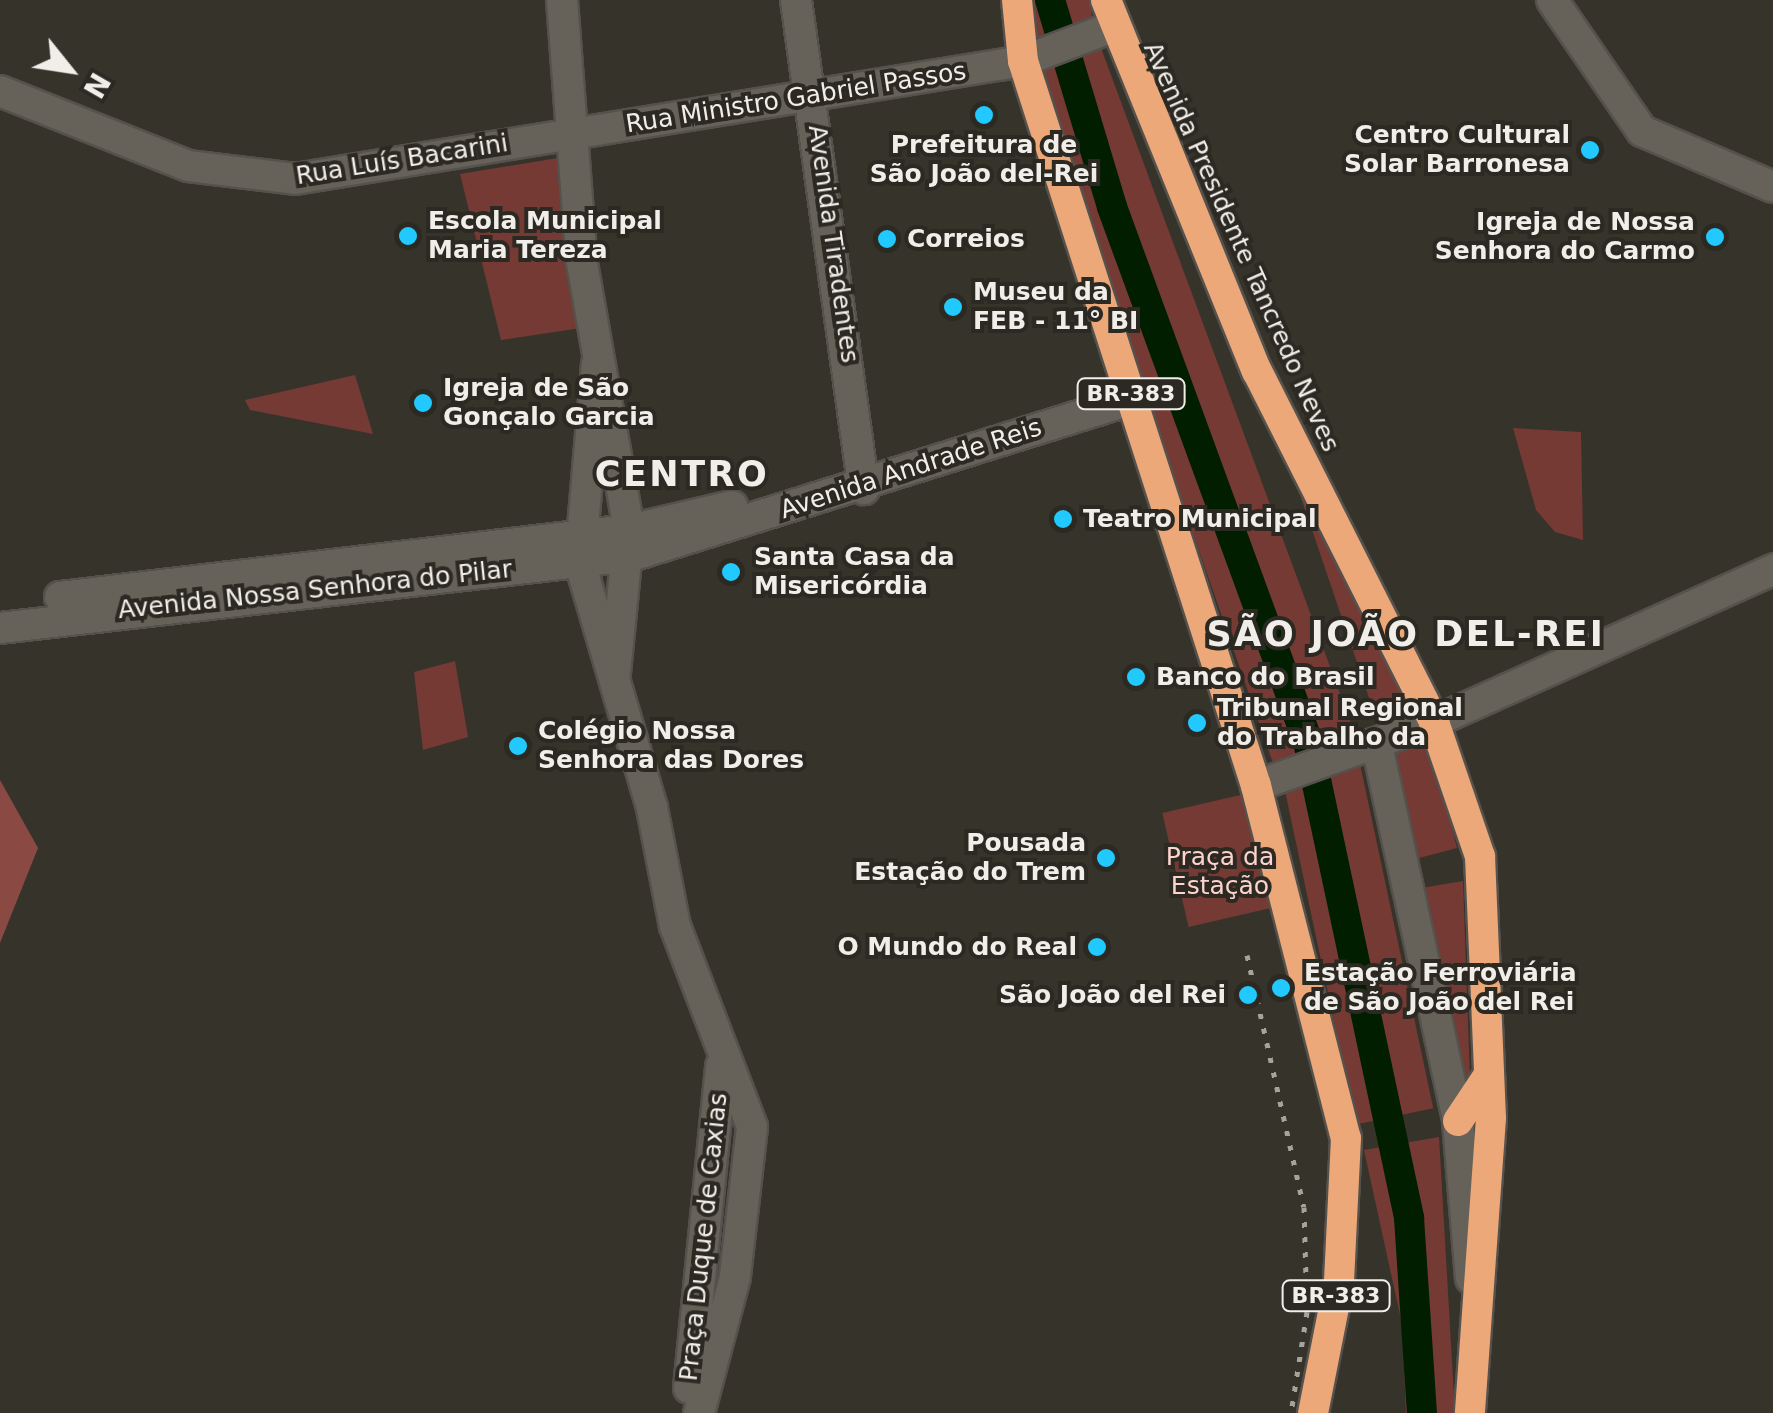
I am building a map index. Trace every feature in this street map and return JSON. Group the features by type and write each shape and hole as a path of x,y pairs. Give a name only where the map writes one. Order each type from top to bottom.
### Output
{"highway":[{"name":"BR-383","path":"1017,0 1130,392 1270,781 1348,1176 1313,1413"},
{"name":"Avenida Presidente Tancredo Neves","path":"1105,21 1258,371 1434,722 1480,856 1488,1076 1472,1294 1470,1413"},
{"path":"1458,1120 1488,1076"}],"street":[{"path":"562,0 568,133 597,364 630,543 612,691"},
{"name":"Avenida Tiradentes","path":"796,0 814,99 862,478"},
{"path":"1552,0 1642,131 1773,186"},
{"name":"Rua Ministro Gabriel Passos","path":"568,133 814,99 1031,58 1105,21"},
{"name":"Rua Luís Bacarini","path":"0,91 121,141 241,178 295,178 568,133"},
{"path":"597,364 597,440 576,532 580,564 612,691 721,1063"},
{"name":"Avenida Andrade Reis","path":"630,543 862,478 1130,392"},
{"path":"597,440 616,474"},
{"name":"Avenida Nossa Senhora do Pilar","path":"0,608 576,532 630,543"},
{"name":"Avenida Nossa Senhora do Pilar","path":"0,628 580,564 630,543"},
{"path":"1270,781 1434,722 1772,571"},
{"name":"Avenida Presidente Tancredo Neves","path":"1371,747 1407,872 1458,1120 1472,1294"},
{"name":"Praça Duque de Caxias","path":"688,1413 721,1063"},
{"name":"Praça Duque de Caxias","path":"699,1413 734,1278 752,1127 721,1063"}],"green space":[{"path":"1014,0 1090,0 1092,17 1030,44"},
{"path":"1101,48 1355,734 1273,763 1033,74"},
{"path":"558,158 581,328 501,340 460,174"},
{"path":"355,375 373,434 250,410 245,400"},
{"path":"1513,428 1581,432 1583,540 1555,532 1536,510"},
{"path":"1292,471 1424,719 1382,736"},
{"path":"455,661 468,737 423,750 414,672"},
{"path":"1426,726 1457,848 1419,858 1386,744"},
{"path":"1359,759 1433,1108 1356,1125 1282,775"},
{"name":"Praça da Estação","path":"1249,793 1275,907 1189,927 1162,813"},
{"path":"1463,881 1470,1078 1462,1082 1421,888"},
{"path":"1439,1137 1455,1413 1406,1413 1402,1324 1364,1150"}],"shaded area":[{"path":"0,780 38,848 0,943"}],"waterway":[{"path":"1050,0 1112,207 1308,742 1409,1218 1422,1413"}],"railway":[{"path":"1247,955 1304,1207 1307,1312 1291,1413"}],"place":[{"name":"Prefeitura de São João del-Rei","path":"984,115"},
{"name":"Centro Cultural Solar Barronesa","path":"1590,150"},
{"name":"Escola Municipal Maria Tereza","path":"408,236"},
{"name":"Igreja de Nossa Senhora do Carmo","path":"1715,237"},
{"name":"Correios","path":"887,239"},
{"name":"Museu da FEB - 11° BI","path":"953,307"},
{"name":"Igreja de São Gonçalo Garcia","path":"423,403"},
{"name":"Teatro Municipal","path":"1063,519"},
{"name":"Santa Casa da Misericórdia","path":"731,572"},
{"name":"Banco do Brasil","path":"1136,677"},
{"name":"Tribunal Regional do Trabalho da","path":"1197,723"},
{"name":"Colégio Nossa Senhora das Dores","path":"518,746"},
{"name":"Pousada Estação do Trem","path":"1106,858"},
{"name":"O Mundo do Real","path":"1097,947"},
{"name":"Estação Ferroviária de São João del Rei","path":"1281,988"},
{"name":"São João del Rei","path":"1248,995"}],"district":[{"name":"CENTRO","path":"682,474"},
{"name":"SÃO JOÃO DEL-REI","path":"1406,634"}]}
